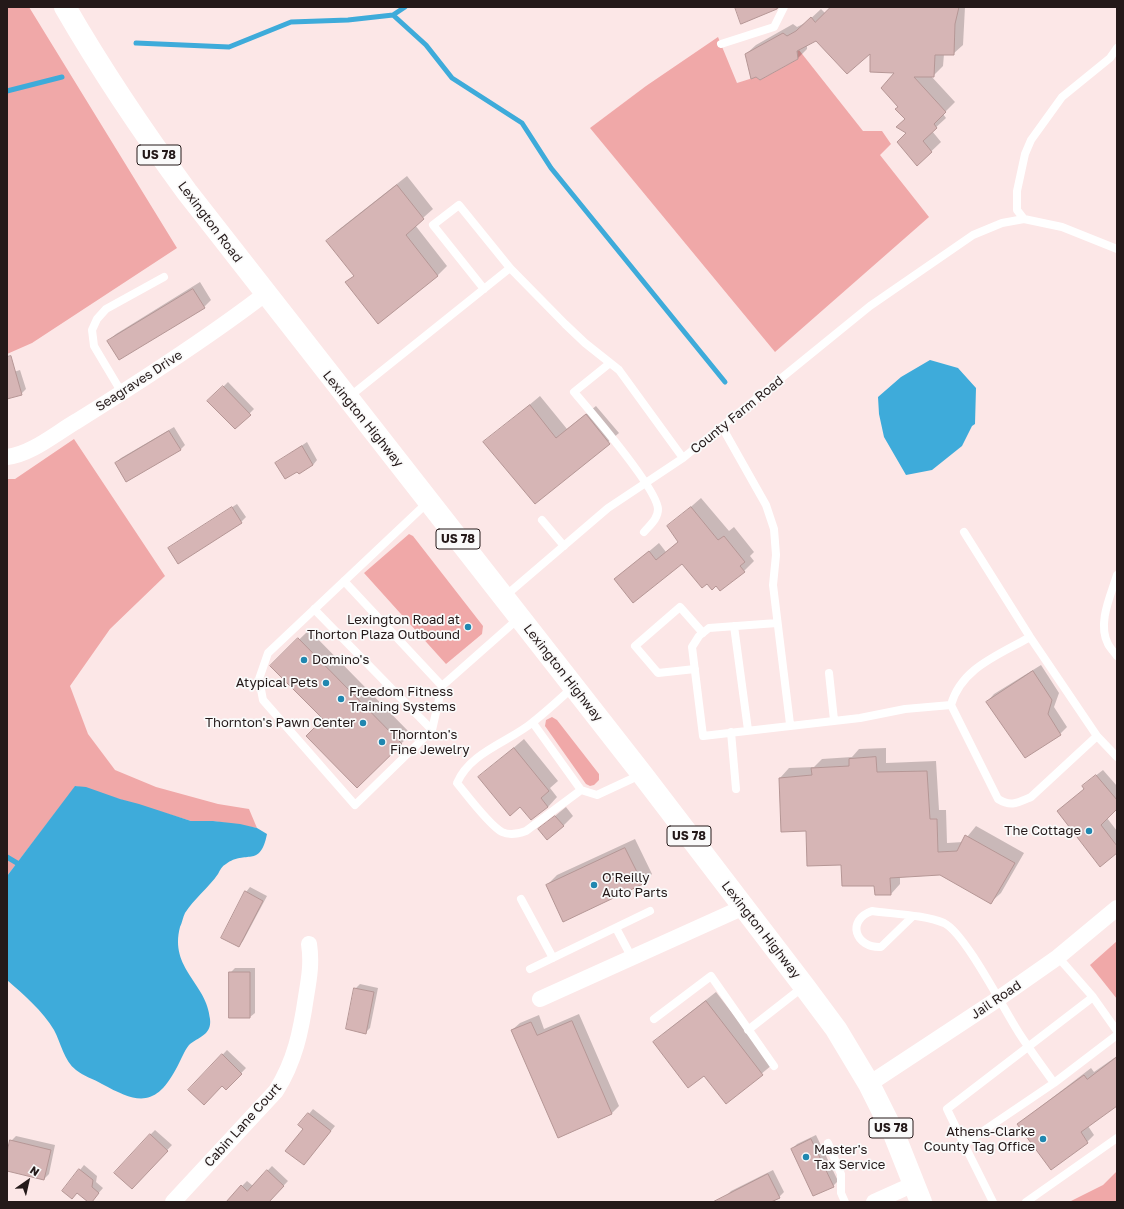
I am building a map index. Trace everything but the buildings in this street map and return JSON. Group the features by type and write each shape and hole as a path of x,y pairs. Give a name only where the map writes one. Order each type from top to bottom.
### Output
{"highway":[{"name":"Lexington Road","path":"65,7 92,53 148,140 265,294"},
{"name":"Lexington Highway","path":"265,294 503,598 574,686 744,907 804,986 854,1058 868,1084"},
{"name":"US 78","path":"868,1084 894,1134 918,1193"}],"street":[{"name":"Seagraves Drive","path":"7,457 13,456 37,445 122,393 265,294"},
{"path":"540,999 744,907"},
{"name":"Jail Road","path":"868,1084 998,1000 1058,957 1117,908"},
{"name":"Cabin Lane Court","path":"173,1202 276,1090 286,1075 296,1051 302,1029 312,960 309,944"},
{"path":"874,1202 918,1193"}],"lane":[{"path":"721,44 774,27 784,7"},
{"path":"1117,48 1114,59 1062,97 1031,140 1024,154 1017,191 1017,210 1024,219 1062,227 1117,249"},
{"path":"484,289 433,226 458,205 510,268 585,343 619,370 683,458"},
{"name":"County Farm Road","path":"503,598 608,508 648,484 683,458 870,306 973,235 1002,223 1024,219"},
{"path":"347,399 510,268"},
{"path":"122,393 94,346 92,330 97,318 106,309 164,277"},
{"path":"610,363 574,392 648,484 658,507 657,515 644,532"},
{"path":"722,427 766,505 774,529 776,555 773,585 790,724"},
{"path":"428,501 268,653 259,679 263,700 355,805 432,730 442,686 520,618"},
{"path":"542,520 564,546"},
{"path":"964,532 1030,637 1097,736 1117,757"},
{"path":"1117,575 1106,608 1103,627 1107,643 1117,656"},
{"path":"344,581 442,686"},
{"path":"695,669 658,673 635,646 680,607 703,633"},
{"path":"314,609 432,730"},
{"path":"777,623 709,628 692,647 704,736 790,724 860,718 905,709 951,704"},
{"path":"734,626 748,730"},
{"path":"1030,637 972,671 955,691 951,704 998,799 1007,804 1018,803 1031,797 1097,736"},
{"path":"830,673 834,720"},
{"path":"574,686 533,723 485,752 461,773 457,783 478,810 501,832 516,835 526,831 581,790"},
{"path":"533,723 581,790 597,795 642,774"},
{"path":"731,732 736,789"},
{"path":"521,899 553,958"},
{"path":"530,969 650,911"},
{"path":"912,917 881,947 872,947 864,943 858,936 855,928 859,918 865,913 872,911 912,917 944,923 951,928 965,945 998,1000 1054,1083"},
{"path":"616,928 632,958"},
{"path":"1058,957 1093,997 1117,1031"},
{"path":"654,1019 710,976 774,1066"},
{"path":"748,1030 804,986"},
{"path":"993,1202 947,1110 1093,997"},
{"path":"964,1144 1054,1083 1117,1035"},
{"path":"1026,1202 1117,1138"},
{"path":"828,1143 842,1174 841,1193 845,1202"}],"shaded area":[{"path":"7,7 29,7 177,248 32,343 7,354"},
{"path":"718,37 737,83 756,77 760,80 798,59 797,51 799,50 863,131 882,131 891,144 880,155 929,217 775,352 590,128 646,86"},
{"path":"74,439 165,576 110,629 70,686 88,734 115,770 156,787 218,804 249,809 257,828 213,821 191,821 76,786 7,876 7,479 15,479"},
{"path":"409,534 413,536 483,626 482,634 446,664 364,573"},
{"path":"552,717 557,720 599,774 599,780 594,785 590,786 586,784 545,726 546,720"},
{"path":"1117,941 1117,999 1090,965"},
{"path":"1117,1171 1117,1202 1069,1202 1103,1185"}],"water":[{"path":"930,360 958,368 976,388 975,424 972,426 962,446 932,470 906,475 884,437 879,414 878,397 901,377"},
{"path":"75,786 86,787 191,821 213,821 240,824 257,828 267,834 264,845 256,855 233,860 223,866 185,913 180,927 178,942 180,954 184,965 207,1006 210,1024 209,1029 204,1035 189,1045 168,1082 153,1096 135,1098 125,1095 85,1076 76,1070 68,1062 54,1030 44,1016 7,980 7,876"}],"waterway":[{"path":"393,15 405,7"},
{"path":"136,43 229,47 291,22 348,20 393,15 426,45 452,78 522,123 551,168 725,382"},
{"path":"7,91 62,77"},
{"path":"7,857 17,863"}],"place":[{"name":"Lexington Road at Thorton Plaza Outbound","path":"468,627"},
{"name":"Domino's","path":"304,660"},
{"name":"Atypical Pets","path":"326,683"},
{"name":"Freedom Fitness Training Systems","path":"341,699"},
{"name":"Thornton's Pawn Center","path":"363,723"},
{"name":"Thornton's Fine Jewelry","path":"382,742"},
{"name":"The Cottage","path":"1089,831"},
{"name":"O'Reilly Auto Parts","path":"594,885"},
{"name":"Athens-Clarke County Tag Office","path":"1043,1139"},
{"name":"Master's Tax Service","path":"806,1157"}]}
